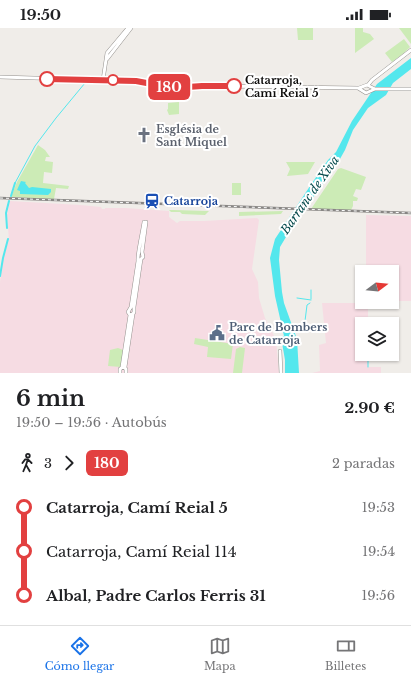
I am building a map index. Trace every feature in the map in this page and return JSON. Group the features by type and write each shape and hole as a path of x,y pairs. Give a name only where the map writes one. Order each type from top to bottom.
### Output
{"street":[{"path":"103,80 107,53 128,28"},
{"path":"106,59 131,28"},
{"path":"113,47 117,45"},
{"path":"359,88 368,93 372,80 411,51"},
{"path":"0,78 136,81 173,88 240,86 359,88 364,86 411,90"},
{"path":"363,90 364,86"},
{"path":"126,373 127,370 124,367 145,222"},
{"path":"280,351 281,373"},
{"path":"120,373 119,370 124,367"}],"shaded area":[{"path":"10,201 80,205 101,207 102,209 125,208 169,211 169,217 177,223 180,221 257,218 259,220 252,269 258,282 259,298 265,318 276,340 279,373 0,373 0,283 2,261 9,240 7,215"},
{"path":"366,215 411,216 411,301 399,301 399,265 366,265"},
{"path":"322,303 355,303 355,309 368,309 368,317 355,317 355,361 368,361 368,367 381,367 381,373 312,373 320,371 319,345 326,343"}],"green space":[{"path":"297,28 313,28 313,40 298,40"},
{"path":"355,28 363,28 363,32 370,34 374,39 355,53"},
{"path":"399,28 411,28 411,44"},
{"path":"404,39 410,47 392,62 385,53"},
{"path":"179,102 179,114 169,115 167,110 168,103"},
{"path":"38,145 45,150 50,157 46,157 45,161 53,162 52,173 44,172 43,183 69,186 68,189 56,188 54,199 11,197 17,182"},
{"path":"286,162 315,162 308,174 287,176 290,169"},
{"path":"341,168 366,177 361,190 356,189 353,196 358,198 357,201 353,201 351,210 311,209 338,169"},
{"path":"232,183 241,183 241,195 232,195"},
{"path":"169,210 209,211 205,215 182,214 180,212 171,212"},
{"path":"283,211 281,214 239,216 239,212"},
{"path":"195,338 233,344 231,359 207,357 208,347 194,344"},
{"path":"240,347 245,348 242,373 233,373 236,349"},
{"path":"118,348 123,350 121,367 108,366 110,350"}],"water":[{"name":"Barranc de Xiva","path":"411,58 411,69 393,83 386,95 368,108 353,130 345,150 336,166 295,222 280,247 279,260 282,292 284,303 297,339 299,373 285,373 285,360 281,337 284,336 275,296 270,258 275,239 328,160 336,152 352,121 377,84"},
{"path":"21,181 26,182 25,183 29,188 51,189 51,192 48,195 20,194 20,191 17,190"}],"waterway":[{"path":"15,183 35,146 85,83"},
{"path":"11,196 15,183"},
{"path":"7,228 6,213 9,201"},
{"path":"0,276 8,239"},
{"path":"311,290 311,299"},
{"path":"297,298 311,300"},
{"path":"305,321 307,305 310,303"},
{"path":"368,361 368,367"}],"railway":[{"path":"0,198 411,213"}],"bus line":[{"name":"180","path":"47,79 136,81 173,88 234,86"}],"place":[{"name":"Catarroja, Camí Reial 5","path":"234,86"},
{"name":"Església de Sant Miquel","path":"144,135"},
{"name":"Catarroja","path":"152,201"},
{"name":"Parc de Bombers de Catarroja","path":"217,333"}]}
